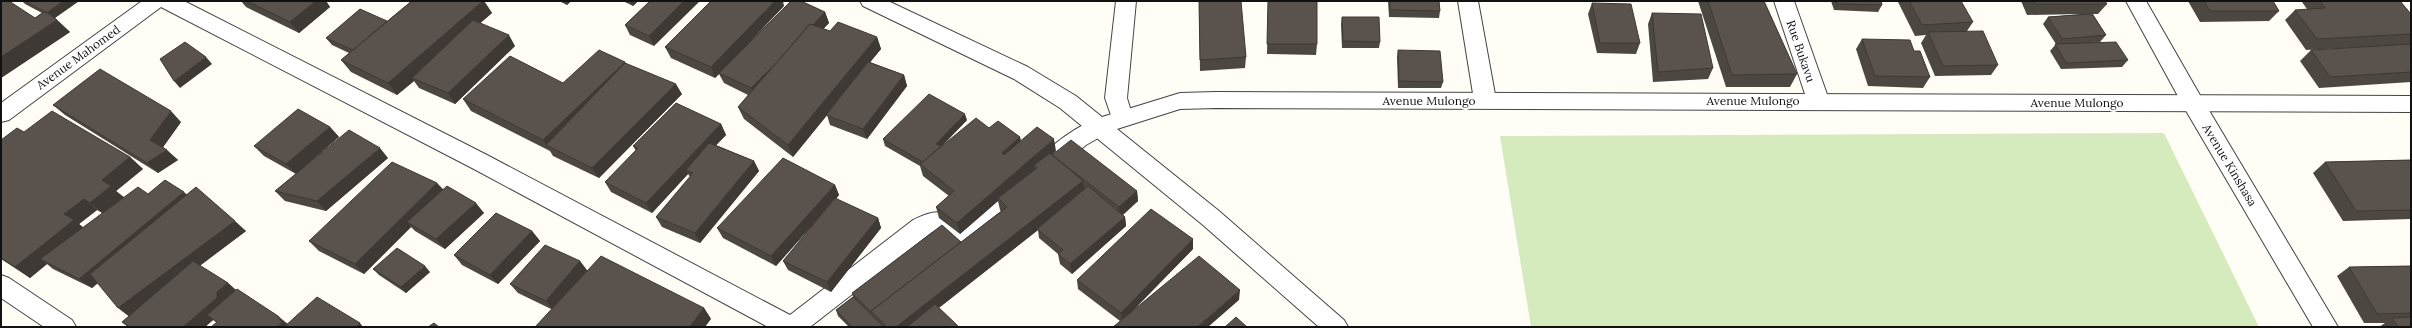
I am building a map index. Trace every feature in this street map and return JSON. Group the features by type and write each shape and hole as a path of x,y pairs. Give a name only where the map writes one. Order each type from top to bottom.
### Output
{"street":[{"name":"Avenue Mahomed","path":"1,114 156,1"},
{"path":"166,1 460,150 629,238 791,327"},
{"path":"870,1 1021,73 1068,102 1211,218 1336,327"},
{"path":"1122,118 1116,98 1126,1"},
{"path":"1468,1 1485,100"},
{"name":"Rue Bukavu","path":"1784,1 1818,100"},
{"name":"Avenue Kinshasa","path":"2136,1 2193,103 2326,327"},
{"name":"Avenue Mulongo","path":"791,327 925,225 939,222 952,236 959,238 966,234 1063,151 1099,127 1122,118 1180,101 1818,100 2411,104"},
{"path":"1,285 64,327"}],"green space":[{"path":"2164,133 2259,327 1531,327 1500,136"}],"building":[{"path":"1,1 9,1 35,18 45,11 57,20 1,57"},
{"path":"25,1 63,1 47,13"},
{"path":"247,1 316,1 290,22"},
{"path":"412,1 483,1 388,83 341,60"},
{"path":"650,1 684,1 649,36 625,25"},
{"path":"711,1 775,1 711,67 665,47"},
{"path":"791,1 801,1 825,12 813,25 810,24 780,59 751,88 719,73"},
{"path":"1199,1 1241,1 1246,57 1200,60"},
{"path":"1268,1 1317,1 1317,44 1267,44"},
{"path":"1390,1 1439,1 1440,11 1390,10"},
{"path":"1708,1 1764,1 1797,74 1732,75"},
{"path":"1836,1 1881,1 1882,5 1837,4"},
{"path":"1909,1 1961,1 1973,22 1922,25"},
{"path":"2034,1 2105,1 2107,4 2035,4"},
{"path":"2204,1 2273,1 2279,11 2210,11"},
{"path":"2320,1 2400,1 2411,14 2411,34 2317,39 2295,10 2325,8"},
{"path":"1592,3 1631,4 1640,43 1600,43"},
{"path":"360,9 387,21 353,50 326,38"},
{"path":"1652,13 1701,14 1713,68 1658,72"},
{"path":"2092,14 2106,35 2062,39 2048,17"},
{"path":"1342,17 1379,17 1380,42 1343,41"},
{"path":"473,20 509,35 448,93 412,78"},
{"path":"838,22 877,37 788,145 738,107 810,24 830,31"},
{"path":"1983,31 1998,65 1943,66 1928,32"},
{"path":"1862,39 1910,40 1914,51 1920,51 1930,77 1875,76"},
{"path":"185,42 206,57 174,81 160,59"},
{"path":"2116,42 2128,60 2066,63 2055,44"},
{"path":"2411,44 2411,72 2330,77 2311,50"},
{"path":"599,50 625,62 543,140 463,99 510,56 563,83"},
{"path":"1398,50 1440,51 1443,82 1399,81"},
{"path":"868,62 904,75 863,129 826,115"},
{"path":"625,63 676,84 592,168 546,145"},
{"path":"100,69 171,111 150,140 167,150 147,163 53,105"},
{"path":"929,94 965,114 936,144 941,146 923,162 883,139"},
{"path":"676,103 721,124 646,203 605,182 638,148 633,146"},
{"path":"298,109 330,127 286,164 254,146"},
{"path":"52,111 130,157 102,180 111,186 90,203 84,199 64,214 74,220 15,267 1,258 1,140 17,128 24,132"},
{"path":"976,118 989,128 998,121 1020,137 1002,153 1004,155 1037,127 1054,139 957,223 936,207 954,191 920,164"},
{"path":"349,130 380,148 317,201 275,191"},
{"path":"1071,140 1137,191 1119,207 1052,155"},
{"path":"709,143 754,161 695,233 656,217 693,173 686,170"},
{"path":"1050,153 1083,181 896,327 887,327 871,311 1007,207 998,198 1037,168 1034,165"},
{"path":"783,158 835,185 771,256 717,228"},
{"path":"2411,160 2411,210 2356,211 2325,162"},
{"path":"392,162 437,183 355,264 309,241"},
{"path":"165,180 184,192 79,279 40,259 138,187 148,194"},
{"path":"447,186 476,203 436,239 407,222"},
{"path":"1088,186 1125,217 1070,264 1058,254 1063,250 1037,229"},
{"path":"196,187 235,221 118,308 90,274"},
{"path":"835,198 878,218 827,282 783,261"},
{"path":"1151,209 1193,239 1121,313 1077,280"},
{"path":"496,213 532,231 490,275 454,255"},
{"path":"942,225 961,242 871,311 872,313 852,293"},
{"path":"545,245 580,261 546,301 510,284"},
{"path":"397,248 425,266 401,287 373,269"},
{"path":"601,256 704,308 689,327 535,327"},
{"path":"1199,256 1240,290 1197,327 1113,327"},
{"path":"193,261 228,283 217,292 217,298 183,327 129,327 122,322"},
{"path":"2411,266 2411,313 2377,314 2349,267"},
{"path":"237,289 278,316 282,323 277,327 211,327 217,322 207,315"},
{"path":"317,297 360,323 356,327 284,327"},
{"path":"853,297 884,327 852,327 836,310"},
{"path":"935,304 959,327 907,327"},
{"path":"1236,317 1247,327 1225,327"},
{"path":"2411,317 2411,327 2398,327 2392,318"},
{"path":"434,323 439,327 428,327"}]}
